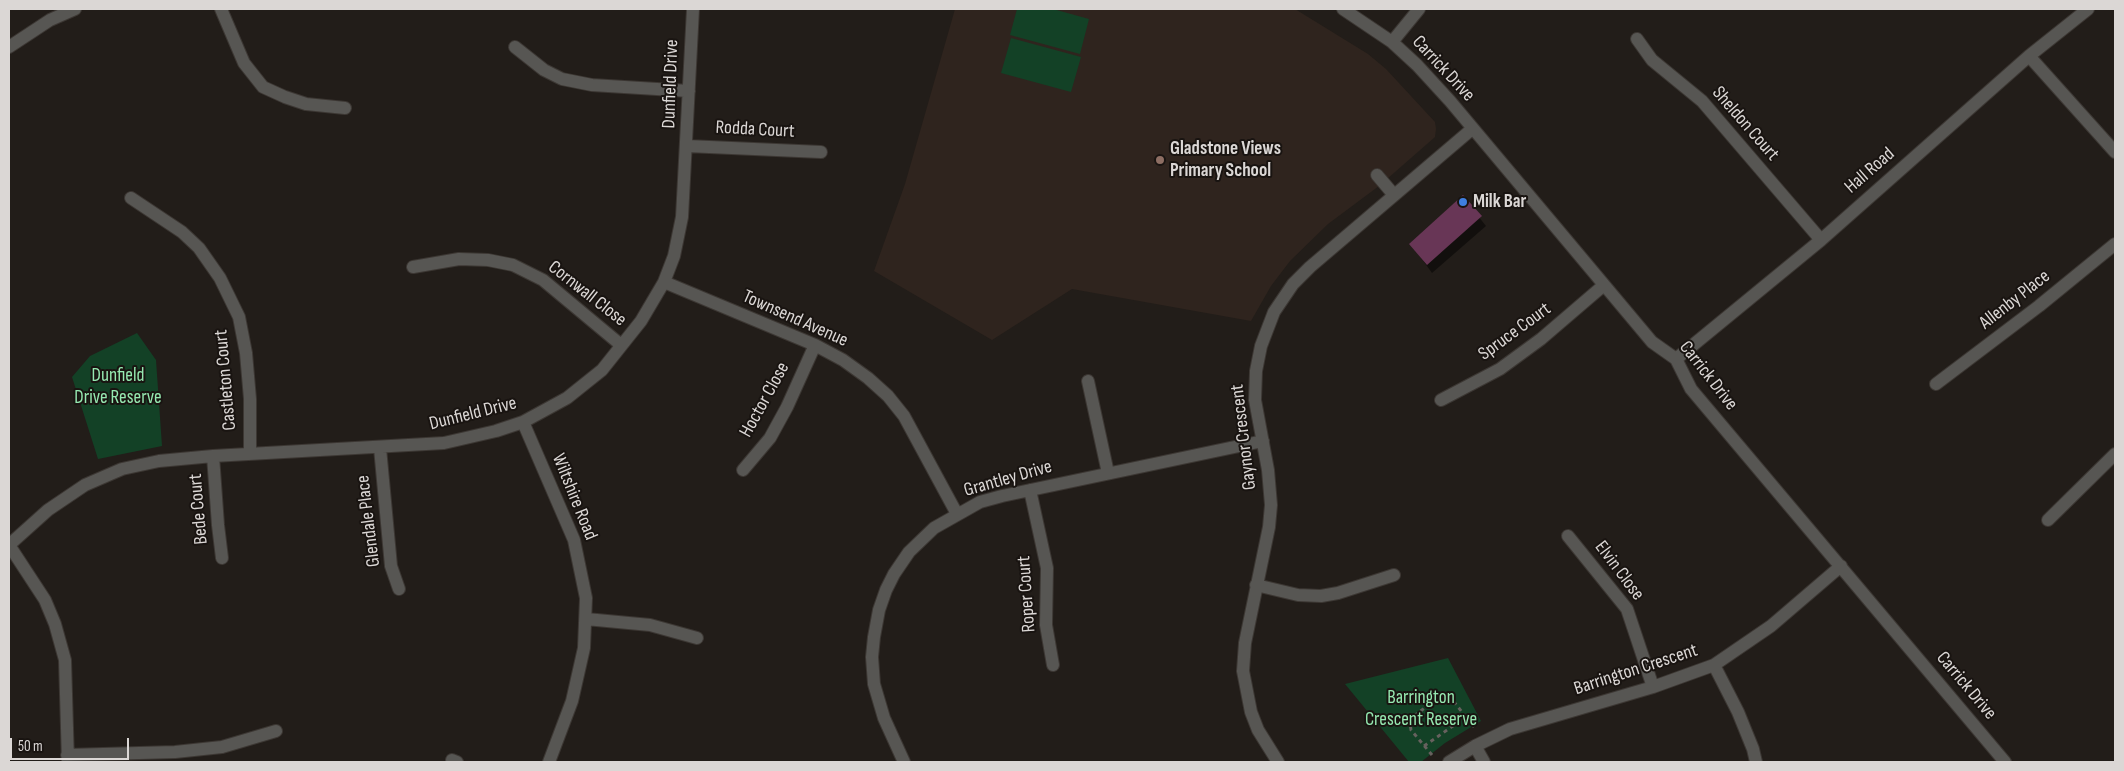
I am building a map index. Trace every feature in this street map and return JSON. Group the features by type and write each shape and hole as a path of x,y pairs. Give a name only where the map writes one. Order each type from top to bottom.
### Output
{"street":[{"path":"9,47 50,20 75,9"},
{"path":"221,9 244,63 263,87 306,104 345,108"},
{"name":"Dunfield Drive","path":"9,545 48,510 85,485 122,469 159,461 213,456 444,443 496,431 523,422 567,398 602,370 641,321 664,282 674,256 682,217 687,146 692,9"},
{"name":"Carrick Drive","path":"1343,9 1392,42 1417,65 1652,342 1676,359 1691,389 2005,762"},
{"path":"1392,42 1419,9"},
{"name":"Hall Road","path":"1676,359 1820,240 2029,56 2088,9"},
{"name":"Sheldon Court","path":"1637,38 1652,60 1702,102 1820,240"},
{"path":"515,47 544,70 562,80 592,85 689,91"},
{"path":"2029,56 2115,152"},
{"name":"Gaynor Crescent","path":"1278,762 1258,730 1250,712 1243,671 1245,643 1270,526 1271,505 1263,441 1255,400 1256,371 1261,346 1274,312 1293,284 1310,267 1472,129"},
{"name":"Rodda Court","path":"687,146 821,152"},
{"path":"1377,176 1394,195"},
{"name":"Castleton Court","path":"132,198 182,232 198,248 220,278 238,317 246,353 249,380 250,454"},
{"name":"Allenby Place","path":"1936,384 2039,306 2115,244"},
{"name":"Cornwall Close","path":"413,267 459,259 488,260 513,265 542,280 621,345"},
{"name":"Townsend Avenue","path":"664,282 843,360 888,396 904,416 957,514"},
{"name":"Spruce Court","path":"1441,400 1500,369 1541,339 1604,286"},
{"name":"Hoctor Close","path":"743,470 770,438 787,407 814,346"},
{"path":"1088,381 1108,473"},
{"name":"Wiltshire Road","path":"523,422 574,540 586,598 584,648 572,701 549,762"},
{"name":"Grantley Drive","path":"904,762 884,718 874,684 872,657 879,610 886,590 909,552 934,528 980,502 1263,441"},
{"name":"Glendale Place","path":"380,448 391,566 400,590"},
{"path":"2048,520 2115,454"},
{"name":"Bede Court","path":"213,456 222,558"},
{"name":"Roper Court","path":"1030,490 1047,568 1046,625 1054,666"},
{"name":"Elvin Close","path":"1568,536 1627,609 1654,688"},
{"path":"9,545 46,600 65,660 68,759 175,752 222,746 276,731"},
{"name":"Barrington Crescent","path":"1448,762 1510,728 1654,688 1714,665 1771,626 1841,566"},
{"path":"1256,585 1298,595 1321,596 1338,593 1394,575"},
{"path":"586,619 650,625 697,638"},
{"path":"1714,665 1738,712 1753,749 1756,762"},
{"path":"1475,746 1484,762"}],"path":[{"path":"1432,756 1410,726 1411,720 1424,708 1440,697 1448,696 1474,727"},
{"path":"1424,746 1466,717"}],"shaded area":[{"name":"Gladstone Views Primary School","path":"955,9 1295,9 1368,54 1386,69 1435,122 1435,137 1379,186 1328,224 1290,261 1271,286 1251,321 1072,289 992,340 874,271 905,184"}],"green space":[{"path":"1017,9 1053,9 1089,19 1080,54 1010,35"},
{"path":"1011,38 1081,57 1071,92 1001,73"},
{"name":"Dunfield Drive Reserve","path":"137,333 156,360 162,446 98,459 72,377 90,356"},
{"name":"Barrington Crescent Reserve","path":"1448,658 1481,721 1445,743 1421,762 1409,762 1345,684"}],"building":[{"path":"1463,195 1482,216 1427,265 1409,244"}],"place":[{"name":"Gladstone Views Primary School","path":"1160,160"},
{"name":"Milk Bar","path":"1463,202"}]}
